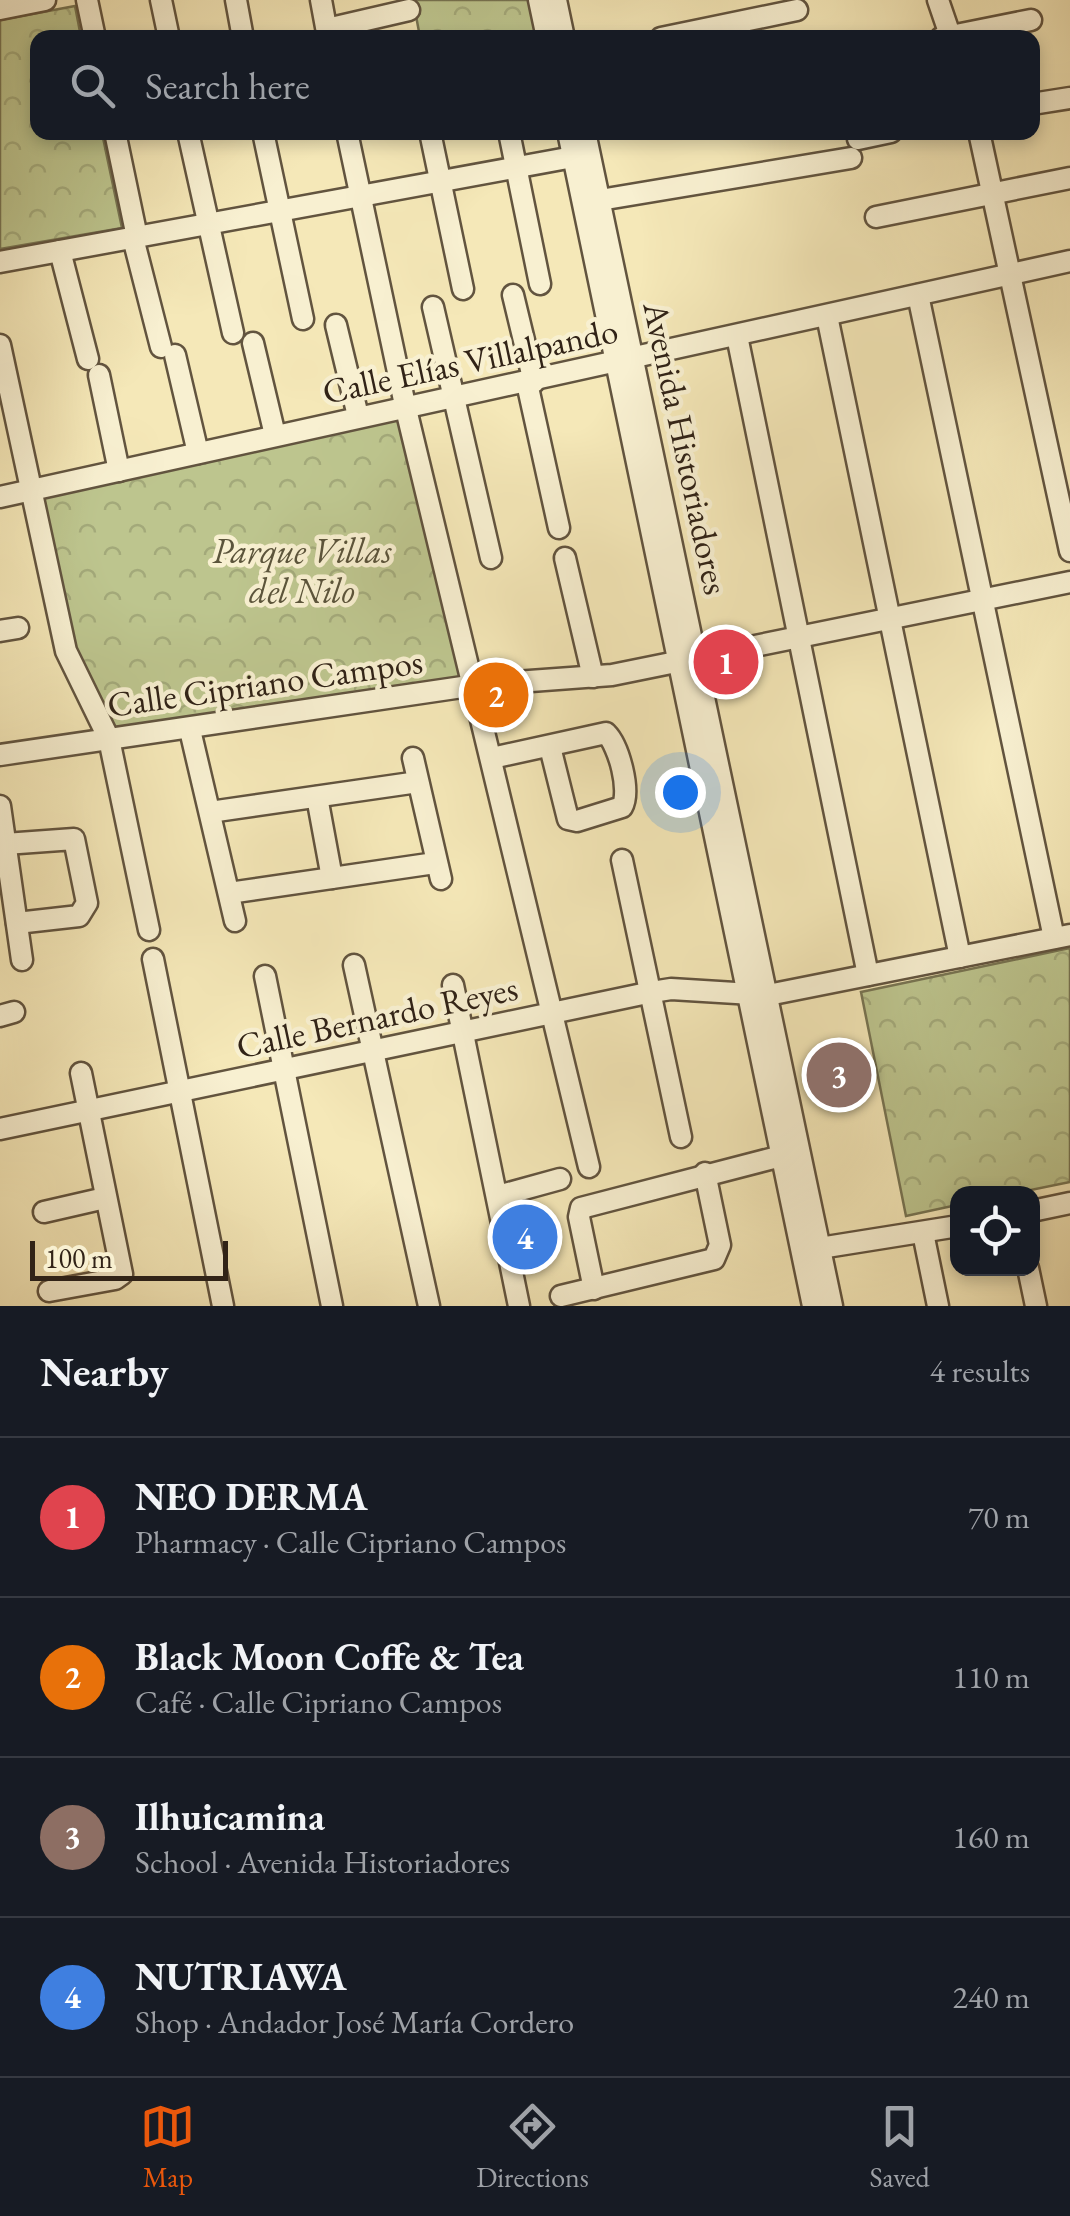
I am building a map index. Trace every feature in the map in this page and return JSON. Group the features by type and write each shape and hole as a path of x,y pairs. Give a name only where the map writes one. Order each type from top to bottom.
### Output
{"street":[{"path":"0,10 45,0"},
{"path":"87,0 93,30"},
{"path":"161,0 167,30"},
{"path":"236,0 242,30"},
{"path":"321,0 326,30"},
{"path":"539,0 545,30"},
{"path":"556,0 562,30"},
{"path":"938,0 945,30"},
{"path":"338,30 408,10"},
{"path":"700,30 797,10"},
{"path":"982,30 1031,20"},
{"path":"1040,103 1070,98"},
{"path":"117,140 135,238 198,453"},
{"path":"190,140 233,333"},
{"path":"265,140 303,319"},
{"path":"350,140 406,405 556,1013 589,1167"},
{"path":"431,140 464,289"},
{"path":"510,140 540,284"},
{"path":"600,200 855,149 874,140"},
{"path":"981,140 996,194 1070,551"},
{"path":"0,262 516,167 583,148"},
{"name":"Avenida Historiadores","path":"583,148 600,200 625,362"},
{"name":"Avenida Historiadores","path":"583,148 686,661 746,991 820,1248 832,1306"},
{"path":"876,218 1070,178"},
{"path":"60,251 119,472"},
{"name":"Calle Elías Villalpando","path":"0,497 406,405 455,400 1070,261"},
{"path":"513,295 558,528"},
{"path":"768,995 1062,937 982,600 918,295"},
{"path":"433,307 490,558"},
{"path":"827,316 960,957"},
{"path":"336,326 358,416"},
{"path":"736,336 868,975"},
{"path":"253,343 275,435"},
{"path":"0,345 69,660 109,739 149,930"},
{"path":"565,558 594,676"},
{"name":"Calle Cipriano Campos","path":"0,755 476,685 594,676 798,639 1070,582"},
{"name":"Avenida Historiadores","path":"686,661 768,995 814,1306"},
{"path":"190,730 236,921"},
{"path":"492,758 608,735 626,803 618,810 577,821 568,818 550,747"},
{"path":"229,893 332,878 438,871 413,758"},
{"path":"210,812 418,782"},
{"path":"317,797 332,878"},
{"path":"0,806 22,960"},
{"path":"6,844 74,839 85,910 79,916 17,923"},
{"path":"622,860 682,1137"},
{"path":"153,959 224,1306"},
{"path":"354,965 429,1306"},
{"path":"265,976 281,1070 332,1306"},
{"path":"453,985 519,1306"},
{"name":"Calle Bernardo Reyes","path":"0,1129 652,992 746,991 768,995"},
{"path":"49,1291 121,1276 81,1073"},
{"path":"594,1288 579,1217 582,1208 705,1173 791,1154"},
{"path":"561,1296 718,1256 720,1245 705,1173"},
{"path":"498,1196 560,1180"},
{"path":"44,1212 106,1198"},
{"path":"1040,1210 1070,1203"},
{"path":"820,1248 950,1228"},
{"path":"923,1233 938,1306"},
{"path":"1030,1276 1036,1306"}],"green space":[{"path":"413,0 532,0 538,30 419,30"},
{"path":"75,6 80,30 30,30 30,140 103,140 122,228 0,249 0,20"},
{"name":"Parque Villas del Nilo","path":"401,416 469,681 111,734 72,663 34,493"},
{"path":"1070,948 1070,1182 1040,1188 950,1186 950,1207 906,1216 861,992"}],"place":[{"name":"NEO DERMA","path":"726,662"},
{"name":"Black Moon Coffe & Tea","path":"496,695"},
{"name":"Ilhuicamina","path":"839,1075"},
{"name":"NUTRIAWA","path":"525,1237"}]}
